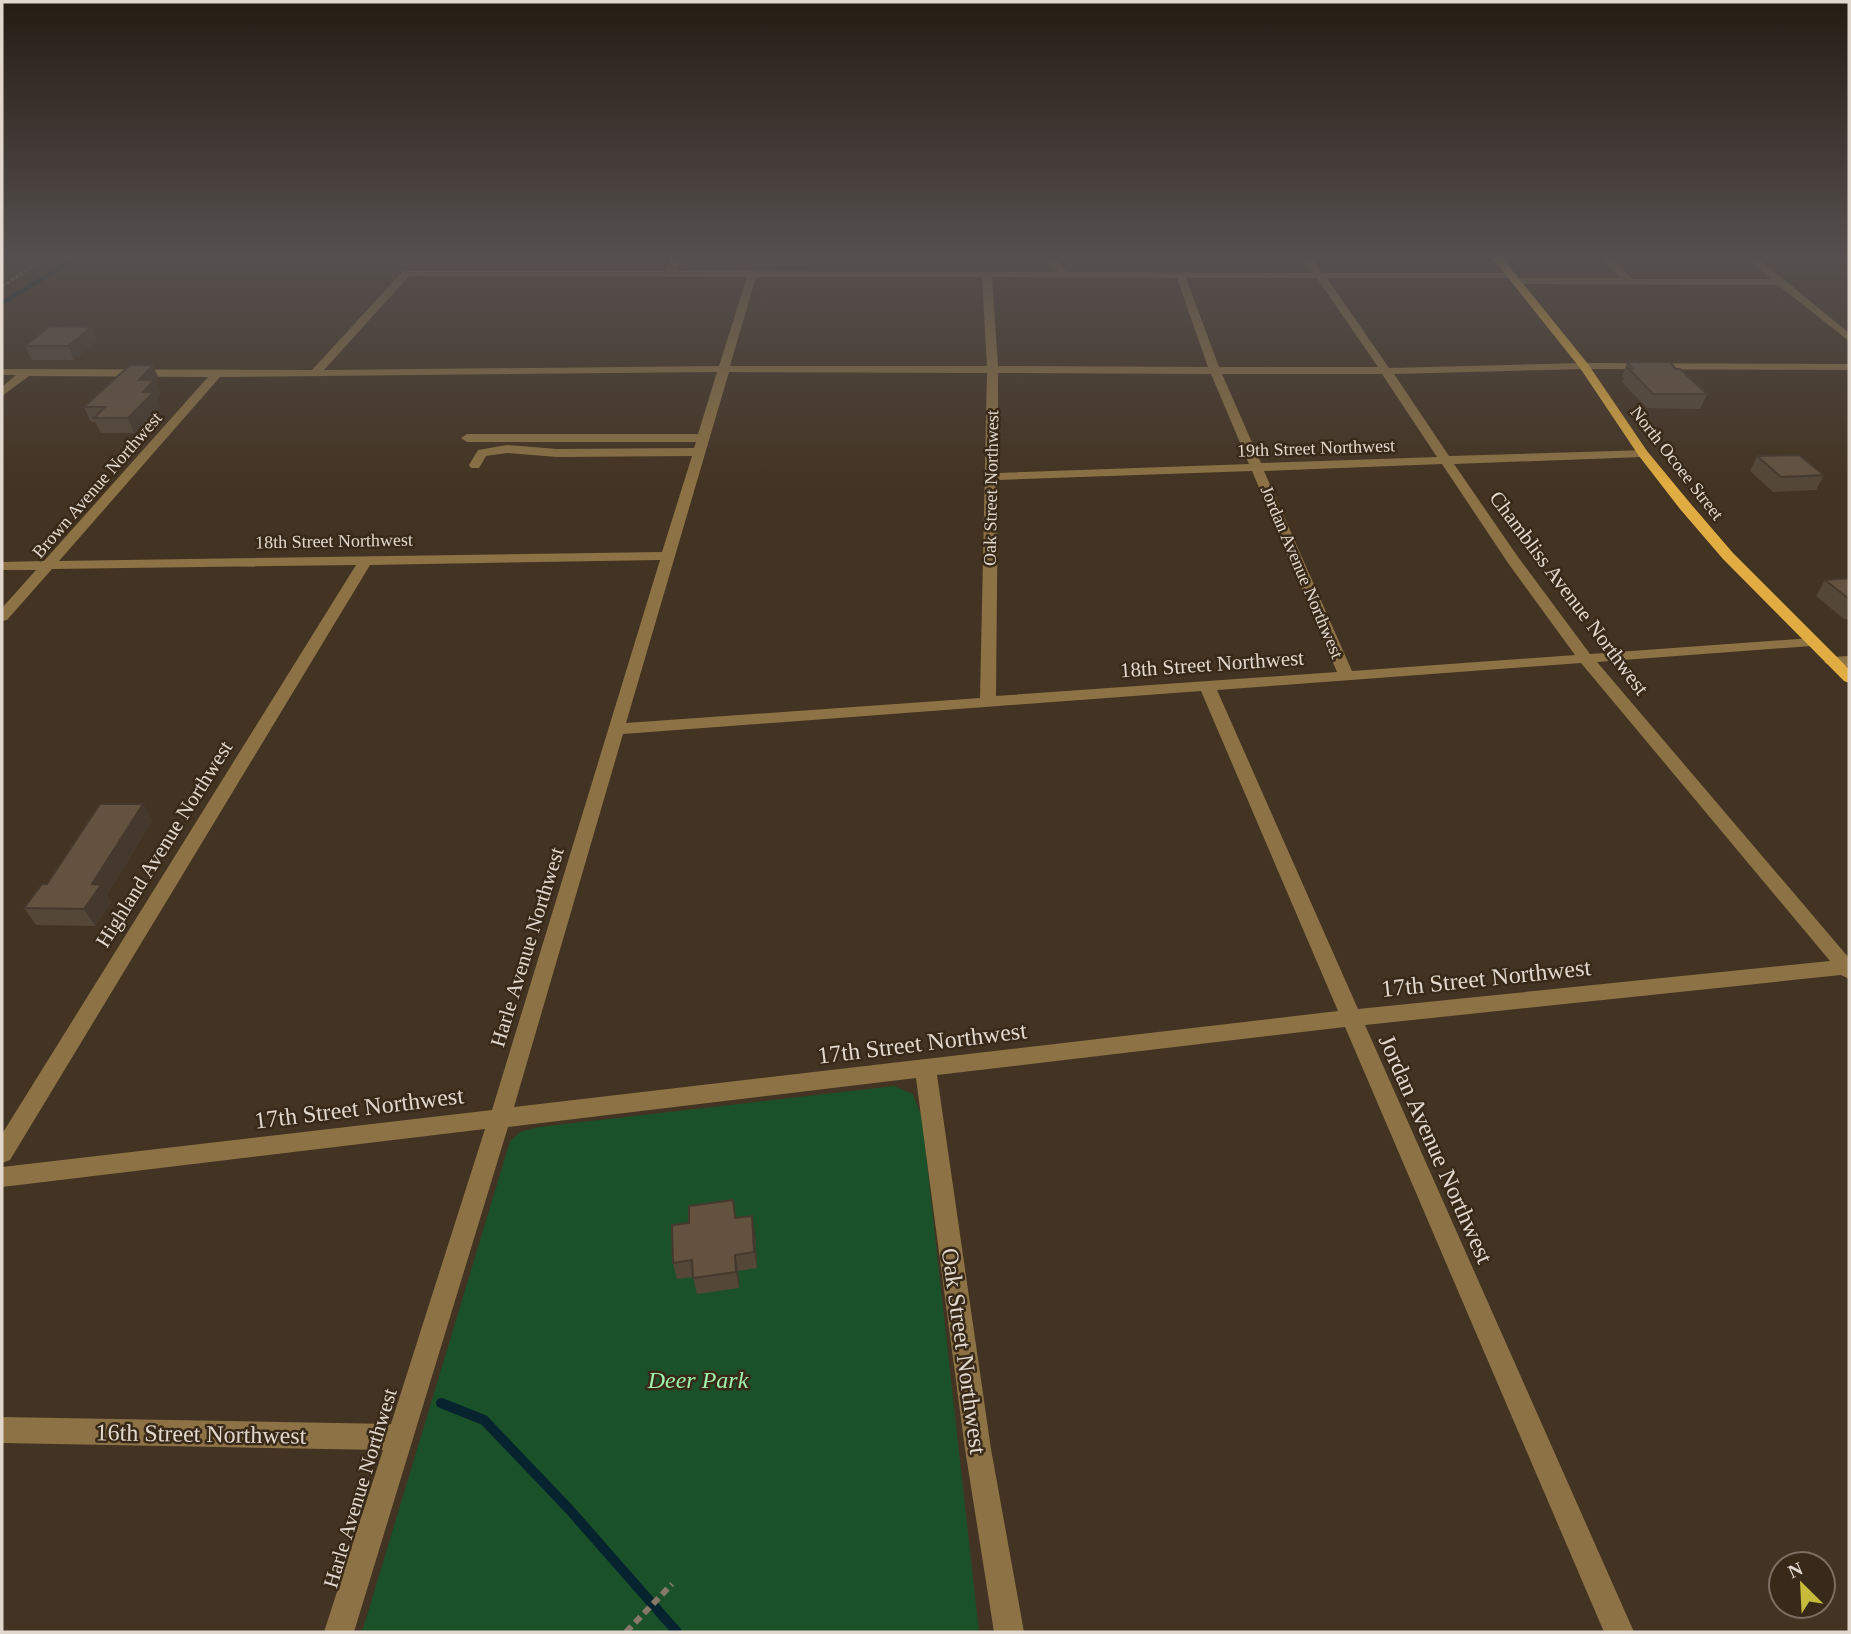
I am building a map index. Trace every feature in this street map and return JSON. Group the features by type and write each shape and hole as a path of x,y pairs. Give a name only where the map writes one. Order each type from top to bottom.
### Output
{"main road":[{"name":"North Ocoee Street","path":"1556,331 1584,366 1643,453 1728,556 1849,678"}],"street":[{"path":"316,373 354,331"},
{"name":"Harle Avenue Northwest","path":"339,1632 500,1118 736,331"},
{"name":"Oak Street Northwest","path":"988,702 993,369 991,331"},
{"name":"Jordan Avenue Northwest","path":"1201,331 1346,675"},
{"name":"Chambliss Avenue Northwest","path":"1360,331 1388,370 1444,460 1586,659 1848,968"},
{"path":"2,372 217,374 725,369 1503,371 1584,366 1849,367"},
{"path":"2,393 27,372"},
{"name":"Brown Avenue Northwest","path":"2,617 217,374"},
{"path":"467,438 702,445"},
{"path":"475,465 482,453 507,449 558,453 702,445"},
{"name":"19th Street Northwest","path":"990,477 1643,453"},
{"name":"18th Street Northwest","path":"2,566 668,556"},
{"name":"Highland Avenue Northwest","path":"2,1153 366,560"},
{"name":"18th Street Northwest","path":"616,729 1811,642"},
{"path":"1832,662 1849,661"},
{"name":"Jordan Avenue Northwest","path":"1207,686 1349,1018 1619,1632"},
{"name":"17th Street Northwest","path":"2,1177 1349,1018 1848,968"},
{"name":"Oak Street Northwest","path":"925,1069 978,1449 1009,1632"},
{"name":"16th Street Northwest","path":"2,1430 400,1437"}],"path":[{"path":"626,1632 672,1584"}],"green space":[{"name":"Deer Park","path":"894,1086 913,1094 922,1118 979,1632 362,1632 510,1141 520,1132 539,1127"}],"building":[{"path":"43,331 86,331 68,346 25,346"},
{"path":"1627,362 1670,362 1707,394 1653,394 1628,368 1632,368"},
{"path":"130,365 153,365 139,380 154,380 143,392 154,392 128,418 94,418 105,407 84,407"},
{"path":"1799,455 1824,475 1781,477 1757,456"},
{"path":"1849,578 1849,599 1825,580"},
{"path":"100,804 143,804 92,884 101,885 84,909 24,908 42,884 47,884"},
{"path":"733,1200 735,1218 752,1216 754,1252 735,1255 736,1272 693,1278 692,1260 673,1263 672,1225 689,1223 689,1206"}],"waterway":[{"path":"441,1403 484,1420 569,1509 677,1632"}]}
